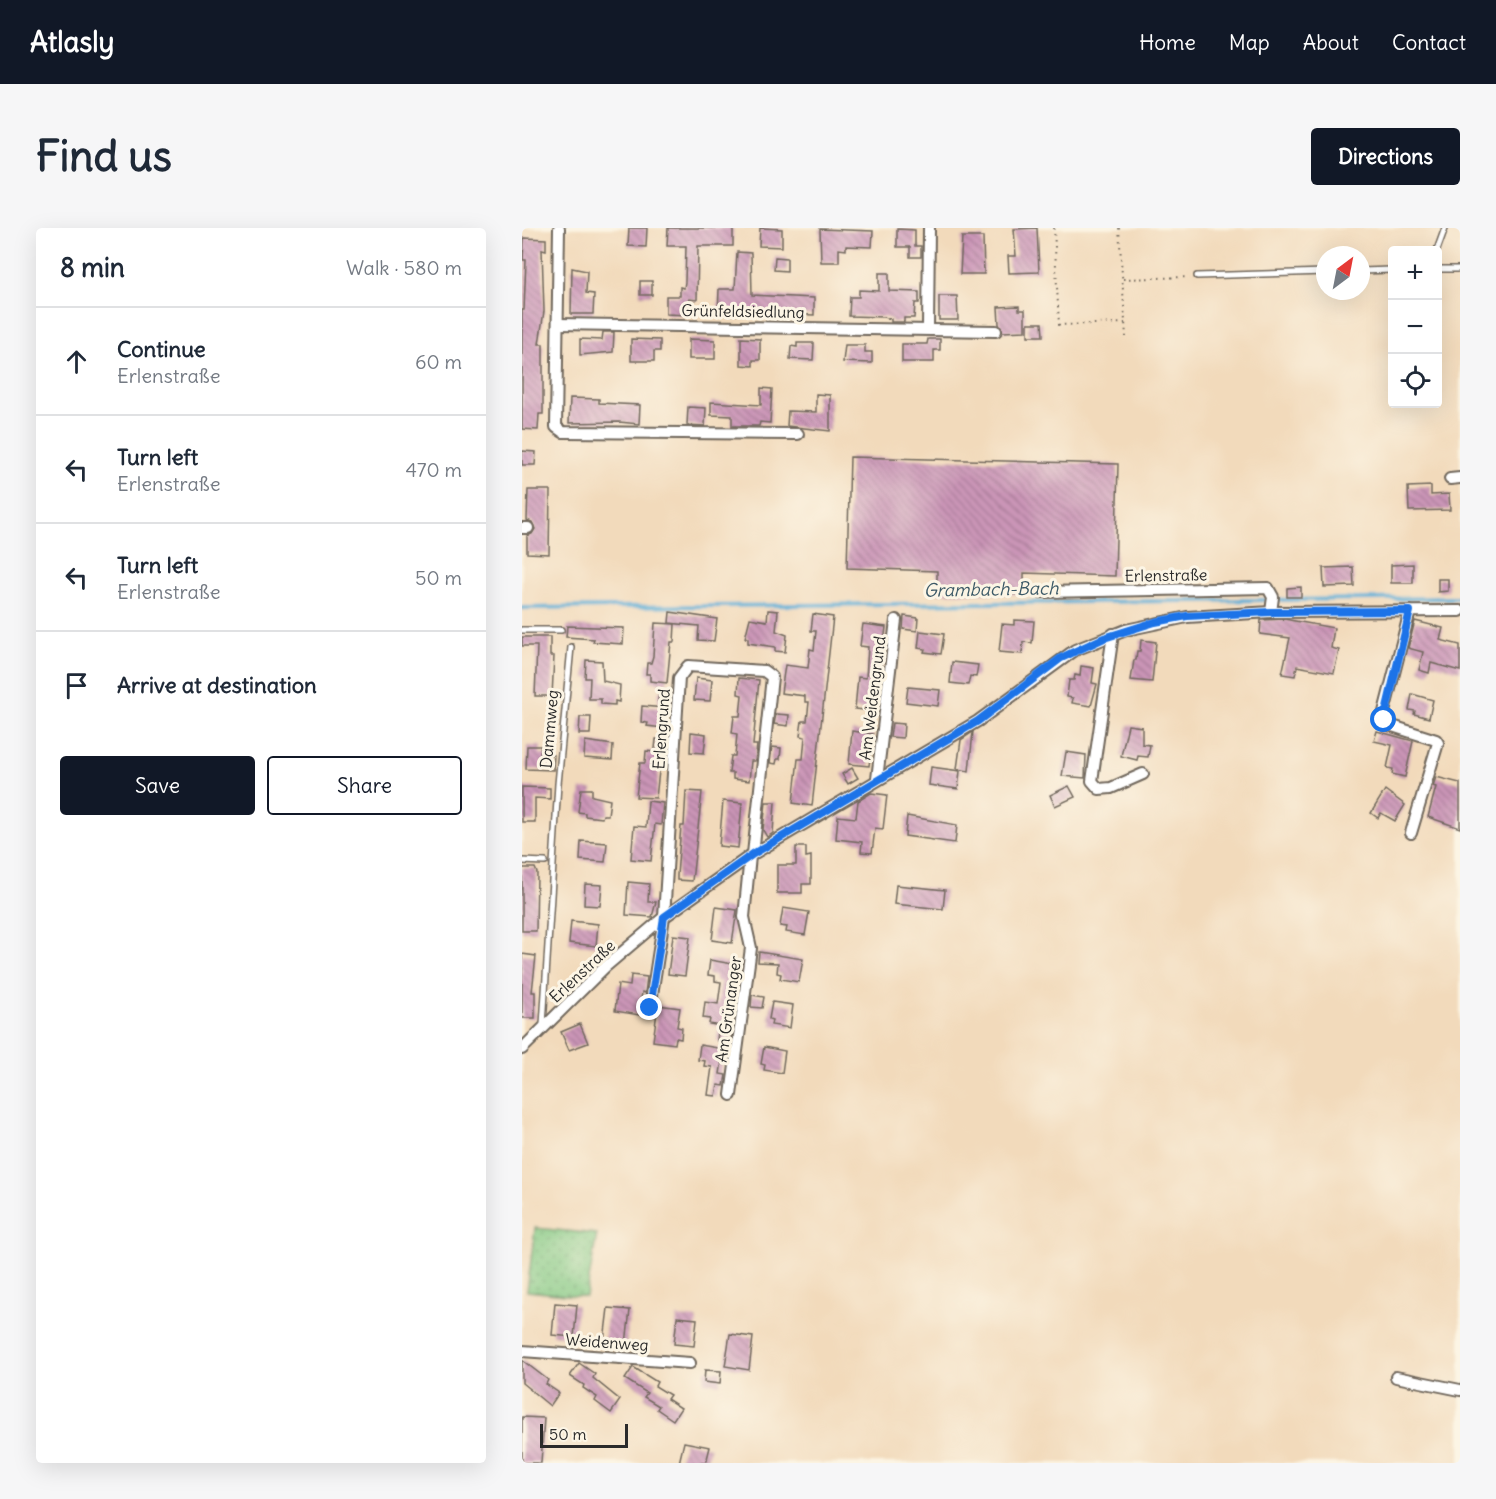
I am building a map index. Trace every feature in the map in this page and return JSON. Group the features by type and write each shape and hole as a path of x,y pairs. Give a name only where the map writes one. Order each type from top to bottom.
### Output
{"street":[{"path":"559,228 556,427 563,432 798,434"},
{"path":"928,329 929,228"},
{"name":"Grünfeldsiedlung","path":"558,324 996,331"},
{"name":"Erlenstraße","path":"1038,592 1268,588 1272,604"},
{"name":"Erlenstraße","path":"522,1049 605,968 664,917 752,855 978,721 1061,658 1113,634 1155,622 1272,604 1410,611 1460,610"},
{"path":"1410,611 1384,720 1386,724 1436,740 1438,743 1411,833"},
{"name":"Am Weidengrund","path":"878,779 896,620"},
{"path":"1113,634 1092,781 1099,789 1111,788 1143,774"},
{"name":"Erlengrund","path":"664,917 679,678 688,666 764,671 772,676 752,855"},
{"name":"Am Grünanger","path":"731,1095 751,948 744,917 752,855"},
{"path":"650,1008 664,917"},
{"name":"Weidenweg","path":"522,1351 690,1363"},
{"path":"1396,1377 1460,1390"}],"lane":[{"path":"1438,246 1445,228"},
{"path":"1442,268 1460,268"},
{"path":"1370,271 1388,270"},
{"path":"1197,276 1316,272"},
{"path":"522,630 561,630"},
{"name":"Dammweg","path":"543,1028 558,784 571,647"},
{"path":"522,861 545,862"}],"path":[{"path":"1054,228 1059,325 1125,323"},
{"path":"1119,228 1126,337"},
{"path":"1122,279 1197,276"}],"green space":[{"path":"535,1228 597,1234 586,1297 527,1291"}],"building":[{"path":"629,228 647,228 646,247 628,246"},
{"path":"668,228 733,228 733,246 698,246 697,300 689,299 688,315 666,314 666,296 680,296 680,287 684,288 686,246 667,246"},
{"path":"760,228 782,229 782,247 759,246"},
{"path":"1037,228 1039,272 1009,273 1008,256 1016,256 1014,229"},
{"path":"820,229 873,231 872,247 846,246 846,250 839,249 839,262 821,262"},
{"path":"897,229 915,230 915,246 921,246 921,257 910,257 910,247 897,247"},
{"path":"962,237 983,237 984,274 960,274"},
{"path":"524,238 546,239 546,250 542,249 544,311 539,344 543,344 543,414 539,414 538,430 522,429 522,310 524,310 526,260 523,260"},
{"path":"737,252 751,253 752,295 814,298 814,315 763,313 763,315 718,315 719,289 735,289"},
{"path":"775,257 787,258 787,271 774,270"},
{"path":"572,268 587,271 586,293 594,294 593,314 571,314"},
{"path":"879,273 889,273 889,291 919,292 919,303 915,303 914,318 904,318 904,322 891,322 891,319 884,317 849,316 850,297 859,297 859,290 879,291"},
{"path":"640,281 652,281 652,295 640,295"},
{"path":"939,296 957,296 958,320 939,320"},
{"path":"1019,306 1019,310 1025,310 1025,331 1003,332 999,324 998,307"},
{"path":"1028,323 1042,323 1043,336 1028,336"},
{"path":"603,332 614,332 613,352 580,355 580,339 602,340"},
{"path":"741,338 760,339 760,360 753,360 753,366 741,365"},
{"path":"631,339 660,340 660,351 654,351 654,361 631,361"},
{"path":"689,339 715,340 715,359 689,359"},
{"path":"928,339 940,339 940,350 934,350 934,362 902,362 902,344 927,344"},
{"path":"797,343 814,343 813,360 790,359 791,346 797,347"},
{"path":"845,345 865,345 865,352 872,352 872,363 843,362"},
{"path":"761,388 772,389 770,423 760,422 759,426 732,426 732,416 711,415 711,402 761,405"},
{"path":"816,394 830,395 830,431 787,426 788,411 816,412"},
{"path":"570,398 599,399 599,403 640,405 639,424 569,423"},
{"path":"688,407 706,408 705,426 687,425"},
{"path":"522,451 536,452 535,465 522,465"},
{"path":"850,457 1118,464 1115,576 1024,573 1024,594 937,593 937,571 847,568"},
{"path":"1431,486 1431,495 1449,494 1450,510 1409,511 1408,487"},
{"path":"528,490 550,490 549,554 527,553 527,536 535,529 532,522 527,520"},
{"path":"1413,564 1413,583 1391,583 1391,565"},
{"path":"1353,567 1354,586 1324,587 1323,568"},
{"path":"1438,579 1448,579 1448,591 1438,592"},
{"path":"1301,587 1301,597 1287,597 1287,588"},
{"path":"768,610 778,611 776,631 787,635 785,652 775,651 775,647 748,643 748,638 745,638 750,618 767,621"},
{"path":"670,612 717,619 714,641 698,640 699,626 669,623"},
{"path":"813,614 833,617 812,806 793,803 798,759 803,759 805,737 800,736 802,721 807,721 809,702 805,702 805,696 781,693 785,665 808,668 810,649 814,650 816,631 811,631"},
{"path":"904,616 918,618 917,631 903,629"},
{"path":"1284,619 1334,628 1331,648 1339,650 1334,673 1297,666 1295,676 1282,674 1290,638 1260,634 1261,620"},
{"path":"1014,620 1034,621 1032,643 1023,642 1022,654 999,652 1002,624 1014,625"},
{"path":"1415,621 1443,628 1440,640 1460,645 1460,671 1431,663 1429,673 1419,670 1423,652 1408,648"},
{"path":"655,623 675,624 667,683 650,681 650,674 646,674 647,663 651,663 653,656"},
{"path":"863,624 886,627 875,711 855,709 858,677 866,678 868,647 860,646"},
{"path":"567,626 624,628 623,644 566,637"},
{"path":"920,631 944,634 941,654 924,652 925,649 918,648"},
{"path":"522,637 550,637 550,656 554,656 552,696 535,696 537,646 522,646"},
{"path":"1141,640 1156,642 1152,682 1131,680 1134,660 1136,660 1137,651 1140,651"},
{"path":"586,660 602,661 603,681 620,685 619,702 615,701 615,705 601,704 601,699 589,699 590,678 585,678"},
{"path":"952,662 978,665 976,677 970,676 968,685 950,683"},
{"path":"1081,666 1094,668 1092,683 1097,684 1091,706 1072,703 1073,698 1067,697 1069,680 1074,680 1075,675 1080,676"},
{"path":"696,678 712,680 710,701 694,700"},
{"path":"739,678 759,680 753,745 757,745 755,761 751,761 749,781 733,779 733,773 729,773 731,756 735,756 737,734 732,733 734,716 740,716 742,695 738,694"},
{"path":"908,687 940,690 938,706 906,702"},
{"path":"659,691 671,692 670,703 658,702"},
{"path":"1412,694 1433,700 1429,718 1414,714 1415,711 1409,710"},
{"path":"642,706 665,708 663,728 647,726 648,723 641,722"},
{"path":"776,714 789,715 788,726 774,724"},
{"path":"580,717 591,717 590,734 579,734"},
{"path":"892,723 904,724 903,738 890,737"},
{"path":"1128,725 1142,727 1142,744 1150,745 1148,757 1138,756 1137,760 1121,756"},
{"path":"852,731 873,734 869,766 849,764"},
{"path":"1377,731 1413,741 1405,777 1392,774 1393,769 1387,768 1392,745 1374,741"},
{"path":"691,732 706,734 704,753 690,752"},
{"path":"973,732 969,771 957,769 961,740"},
{"path":"656,739 668,740 667,751 655,749"},
{"path":"585,741 613,745 612,760 584,758"},
{"path":"527,746 541,746 540,754 554,755 553,770 526,769"},
{"path":"772,747 781,748 780,759 777,759 776,764 770,763"},
{"path":"646,751 661,753 656,798 636,797 640,763 645,763"},
{"path":"1066,752 1086,755 1085,778 1062,776"},
{"path":"931,767 960,771 958,789 929,785"},
{"path":"852,768 858,778 848,784 842,774"},
{"path":"1436,777 1460,783 1460,828 1428,817 1436,787 1433,786"},
{"path":"1069,786 1075,797 1055,806 1050,795"},
{"path":"522,787 550,788 550,799 535,798 535,822 522,822"},
{"path":"581,789 592,789 592,796 610,800 608,815 603,815 602,818 585,816 585,813 578,812"},
{"path":"1385,790 1405,805 1395,821 1381,813 1378,818 1371,813"},
{"path":"686,791 702,792 692,881 677,880"},
{"path":"871,793 887,795 883,829 875,828 872,853 861,852 862,842 836,839 838,816 856,818 858,801"},
{"path":"648,801 663,803 661,825 655,824 651,861 631,859 634,826 646,827"},
{"path":"723,801 742,803 738,848 719,846"},
{"path":"766,802 775,802 773,833 767,837 763,830"},
{"path":"907,816 957,825 955,843 905,836"},
{"path":"581,841 607,843 605,862 580,860"},
{"path":"796,847 806,847 806,857 811,856 811,884 802,884 802,893 777,893 777,865 796,865"},
{"path":"522,868 535,868 537,873 536,931 522,931"},
{"path":"628,882 649,884 648,902 656,902 652,917 626,915"},
{"path":"585,884 602,885 600,906 584,905"},
{"path":"896,885 945,890 943,909 894,904"},
{"path":"716,907 737,910 732,943 712,940"},
{"path":"783,908 809,912 805,935 786,932 787,927 780,926"},
{"path":"571,921 598,924 596,946 569,943"},
{"path":"673,935 690,937 685,976 668,974"},
{"path":"759,952 803,959 799,982 780,979 781,974 777,973 778,963 758,962"},
{"path":"522,954 536,956 532,992 535,992 535,1018 522,1018"},
{"path":"710,960 733,964 729,990 736,991 735,1001 730,1001 726,1027 709,1024 710,1019 703,1018 705,1002 718,1004 721,982 715,981 715,976 708,975"},
{"path":"631,975 647,977 645,993 642,992 639,1015 615,1011 618,984 630,986"},
{"path":"752,995 764,997 762,1008 751,1007"},
{"path":"772,1002 793,1005 790,1028 771,1025 772,1020 769,1019"},
{"path":"658,1005 680,1008 677,1027 682,1028 681,1039 676,1038 675,1044 653,1041"},
{"path":"580,1024 588,1043 569,1050 561,1032"},
{"path":"718,1031 732,1033 730,1043 717,1041"},
{"path":"700,1045 724,1049 720,1074 726,1075 724,1086 718,1085 716,1096 708,1095 712,1067 704,1066 705,1061 698,1060"},
{"path":"764,1047 785,1051 782,1073 764,1070 765,1065 761,1064"},
{"path":"555,1303 577,1305 574,1337 552,1335"},
{"path":"608,1308 630,1310 626,1344 604,1341"},
{"path":"677,1317 697,1319 694,1346 674,1344"},
{"path":"730,1334 753,1337 749,1370 725,1366"},
{"path":"522,1360 548,1380 546,1384 559,1393 550,1406 522,1383"},
{"path":"579,1363 595,1374 593,1378 620,1400 611,1413 595,1401 597,1397 583,1388 584,1385 570,1376"},
{"path":"633,1367 657,1382 655,1386 670,1395 667,1399 681,1408 673,1420 657,1409 659,1406 644,1397 647,1393 625,1379"},
{"path":"705,1370 721,1371 720,1384 704,1382"},
{"path":"522,1417 544,1418 541,1463 522,1463"},
{"path":"684,1442 710,1447 706,1463 679,1463"}],"waterway":[{"name":"Grambach-Bach","path":"522,608 1460,598"}],"route":[{"path":"650,1008 664,917 753,854 878,779 949,740 978,721 1061,658 1104,638 1155,622 1187,616 1271,612 1410,611 1383,716 1384,720"}]}
